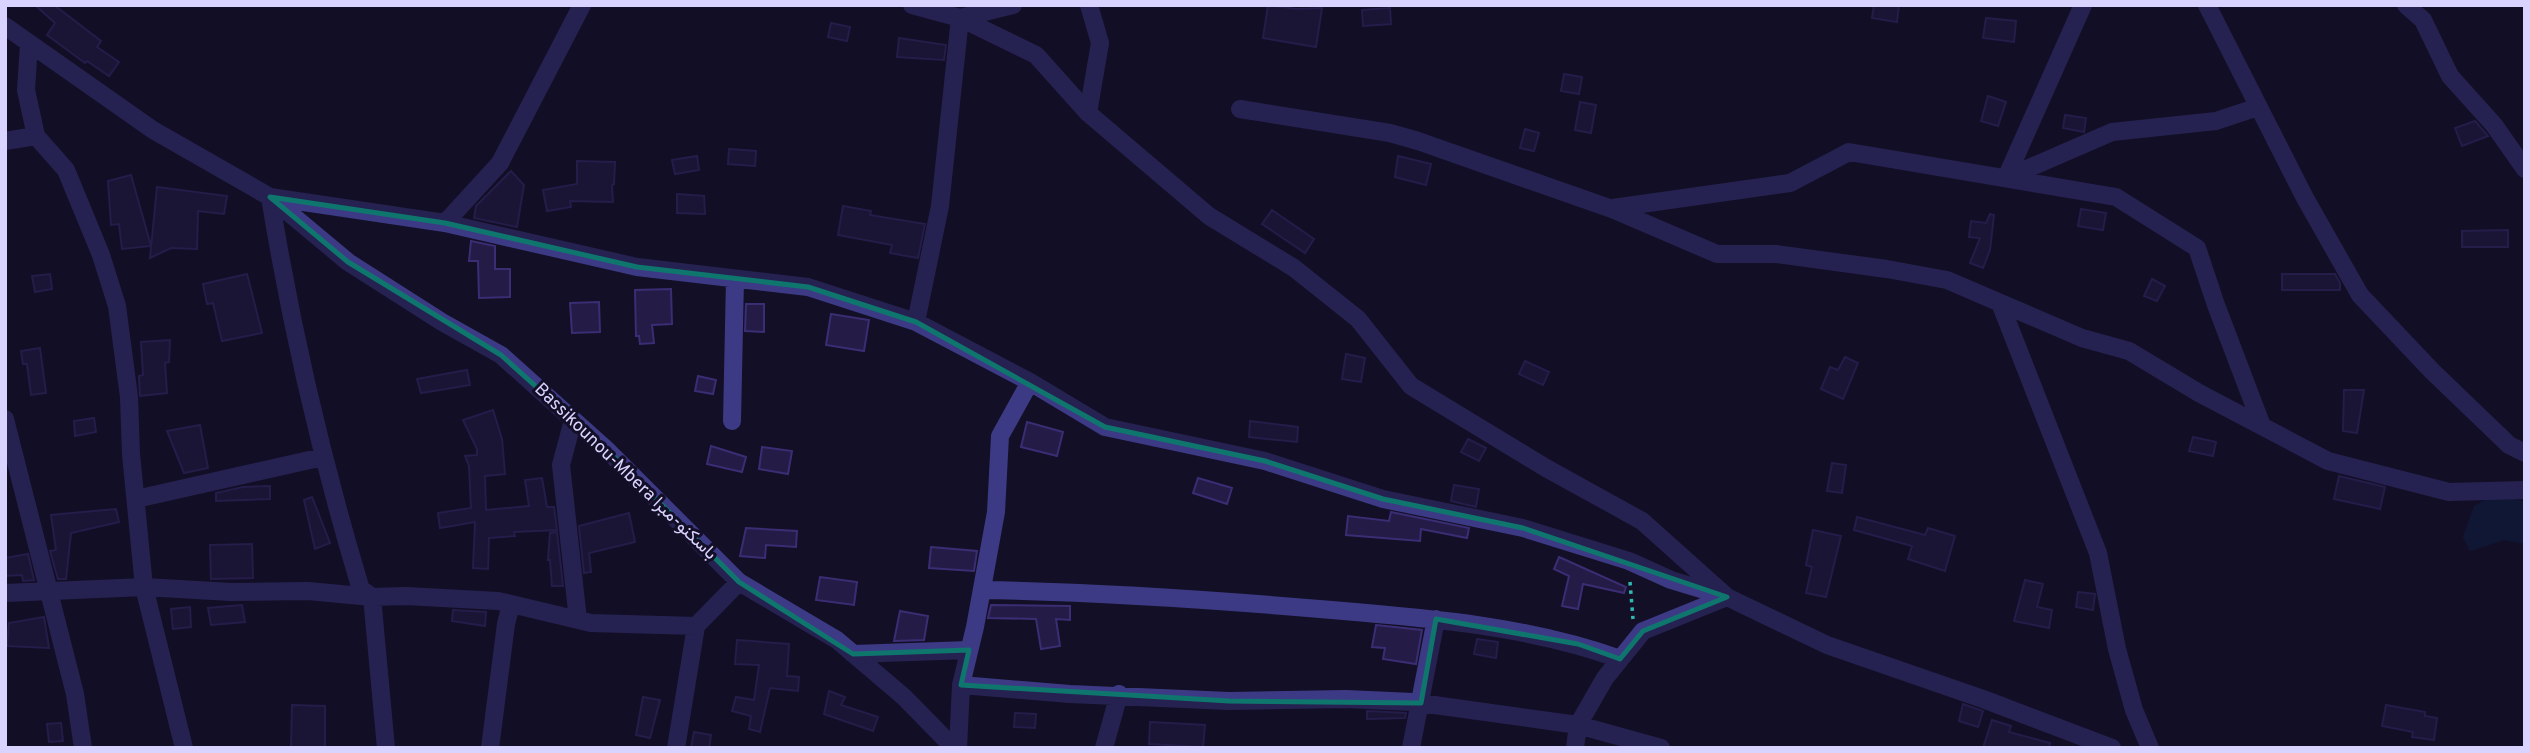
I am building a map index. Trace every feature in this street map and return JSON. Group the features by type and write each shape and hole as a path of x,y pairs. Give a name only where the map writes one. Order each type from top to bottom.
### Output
{"street":[{"path":"444,223 500,163 582,5"},
{"path":"912,5 960,18 1036,55 1088,113 1209,216 1294,268 1358,318 1411,386 1535,462 1642,521 1727,597"},
{"path":"960,18 1013,5"},
{"path":"1088,113 1100,43 1089,5"},
{"path":"2006,178 2083,5"},
{"path":"2207,5 2305,198 2360,295 2432,371 2509,445 2525,453"},
{"path":"2406,5 2423,20 2449,76 2494,125 2525,169"},
{"path":"916,322 940,206 960,18"},
{"name":"Bassikounou-Mbera باسكنو-مبرا","path":"5,26 153,130 270,197 348,262 442,322 501,355 608,451 738,582 837,640 904,697 956,748"},
{"path":"5,45 26,42 26,90 36,136 66,170 101,255 117,306 129,397 144,587 184,748"},
{"path":"2006,178 2112,132 2216,121 2258,107"},
{"path":"1241,109 1390,133 1612,209 1717,254 1776,254 1947,280 2082,338 2129,351 2199,393 2328,461 2449,492 2525,490"},
{"path":"5,141 36,136"},
{"path":"1612,209 1790,183 1849,152 2116,197 2197,248 2262,426"},
{"path":"386,748 372,597 361,589 323,457 286,295 270,197 444,223 637,267 808,287 916,322 1030,382 1105,426 1265,461 1383,499 1523,528 1629,561 1671,580 1727,597 1827,645 1983,699 2112,748"},
{"path":"732,421 735,279"},
{"path":"2000,303 2098,553 2117,649 2134,710 2150,748"},
{"path":"956,748 961,685 996,512 1000,436 1030,382"},
{"path":"5,419 75,694 83,748"},
{"path":"573,420 561,465 578,620"},
{"path":"135,499 323,457"},
{"path":"676,748 696,626 738,582"},
{"path":"5,593 144,587 231,592 308,591 372,597 498,601 591,623 696,626"},
{"path":"982,590 1085,592 1436,619 1578,644 1620,659"},
{"path":"1575,748 1578,725 1605,678 1643,631 1727,597"},
{"path":"490,748 511,604"},
{"path":"1411,748 1436,619"},
{"path":"853,654 970,650"},
{"path":"961,685 1070,694 1119,694 1229,701 1346,699 1421,703 1578,725 1661,748"},
{"path":"1104,748 1119,694"}],"highlighted area":[{"path":"270,197 445,223 637,267 808,287 916,322 1105,427 1265,461 1383,499 1523,528 1727,597 1643,631 1620,659 1578,644 1436,619 1421,703 1229,701 961,685 969,650 853,654 739,582 608,451 501,355 348,262"}],"water":[{"path":"2496,494 2525,503 2525,544 2504,540 2470,551 2463,537 2474,506"}],"building":[{"path":"35,5 54,5 101,41 97,47 119,62 109,76 87,61 85,63 47,35 55,23"},
{"path":"1268,5 1296,9 1322,8 1316,47 1263,38"},
{"path":"1874,5 1899,5 1897,22 1872,18"},
{"path":"1390,8 1391,24 1363,26 1362,10"},
{"path":"1986,18 2016,21 2014,42 1983,38"},
{"path":"831,23 850,27 847,41 828,37"},
{"path":"899,38 946,45 944,60 897,57"},
{"path":"1564,74 1582,77 1579,94 1561,91"},
{"path":"1988,96 2006,102 1998,126 1981,121"},
{"path":"1580,102 1596,105 1591,133 1575,130"},
{"path":"2065,115 2086,118 2084,132 2063,128"},
{"path":"2475,121 2488,136 2462,146 2455,128"},
{"path":"1525,129 1539,133 1534,151 1520,148"},
{"path":"729,149 756,151 755,166 728,164"},
{"path":"697,156 699,170 675,174 672,160"},
{"path":"1398,156 1431,164 1426,185 1395,177"},
{"path":"577,161 615,162 613,202 570,201 571,207 547,211 543,190 577,184"},
{"path":"511,171 524,185 517,227 474,218 476,206"},
{"path":"131,175 151,246 122,249 119,224 111,225 108,181"},
{"path":"157,187 227,196 224,214 198,211 197,249 171,248 150,258"},
{"path":"677,194 704,196 705,214 677,213"},
{"path":"843,206 871,211 870,215 925,224 918,258 890,253 892,245 838,235"},
{"path":"2081,209 2106,213 2103,230 2078,226"},
{"path":"1272,210 1314,239 1305,253 1262,224"},
{"path":"1990,214 1994,215 1990,250 1983,268 1970,263 1980,238 1969,237 1971,221 1986,223"},
{"path":"2508,230 2508,247 2462,247 2462,231"},
{"path":"471,241 495,246 495,269 510,269 510,297 479,298 478,261 469,261"},
{"path":"50,274 52,289 35,292 32,276"},
{"path":"247,274 262,333 222,341 213,303 207,304 203,284"},
{"path":"2282,274 2335,274 2340,290 2282,290"},
{"path":"2152,279 2165,286 2157,301 2144,296"},
{"path":"671,289 672,324 652,325 654,343 640,344 639,336 636,336 635,290"},
{"path":"599,302 600,332 572,333 570,303"},
{"path":"746,304 764,304 764,332 745,331"},
{"path":"831,314 869,320 864,351 826,345"},
{"path":"170,340 169,362 165,363 167,393 140,396 139,376 143,375 141,342"},
{"path":"40,348 46,393 31,395 27,364 23,364 21,351"},
{"path":"1346,354 1365,358 1361,382 1342,379"},
{"path":"1845,357 1858,363 1843,399 1821,389 1830,367 1838,370"},
{"path":"1525,361 1549,372 1543,385 1519,374"},
{"path":"467,370 470,385 421,393 417,379"},
{"path":"698,376 716,380 713,394 695,391"},
{"path":"2344,390 2364,390 2357,433 2343,431"},
{"path":"493,410 502,439 505,474 485,476 486,510 529,506 525,480 542,478 547,507 554,507 557,530 514,532 515,536 489,538 488,569 473,568 475,522 440,528 438,513 471,508 469,466 465,456 477,455 477,449 463,420"},
{"path":"94,418 96,432 75,436 74,421"},
{"path":"1250,421 1298,427 1297,442 1249,437"},
{"path":"1027,422 1063,432 1057,456 1021,447"},
{"path":"200,425 208,468 184,473 167,431"},
{"path":"2193,437 2216,442 2213,456 2189,451"},
{"path":"1468,439 1486,448 1479,461 1461,452"},
{"path":"711,446 746,457 742,472 707,464"},
{"path":"762,447 792,451 788,474 759,469"},
{"path":"1832,463 1846,465 1842,493 1827,491"},
{"path":"2339,476 2385,487 2380,509 2334,499"},
{"path":"1198,478 1232,488 1227,504 1193,493"},
{"path":"1454,485 1479,489 1476,507 1451,501"},
{"path":"270,486 270,499 216,501 216,493 243,487"},
{"path":"312,497 330,543 315,549 304,500"},
{"path":"116,509 119,522 71,533 66,579 58,579 50,551 56,550 51,515"},
{"path":"1391,512 1469,528 1467,538 1421,529 1420,541 1346,535 1348,516 1389,521"},
{"path":"629,513 635,542 589,553 591,572 584,573 579,526"},
{"path":"1857,517 1925,535 1928,528 1955,536 1945,571 1908,559 1912,546 1854,530"},
{"path":"746,528 797,531 796,547 766,545 765,558 740,556"},
{"path":"1813,530 1841,536 1826,597 1806,593 1812,567 1806,565"},
{"path":"557,532 563,586 552,586 548,560 550,533"},
{"path":"252,544 253,578 211,579 210,545"},
{"path":"931,547 977,551 974,571 929,568"},
{"path":"28,554 34,580 23,581 22,575 5,576 5,558"},
{"path":"1559,557 1626,587 1624,593 1583,584 1578,609 1562,606 1569,576 1554,569"},
{"path":"820,577 857,582 854,605 816,600"},
{"path":"2025,580 2043,584 2037,607 2052,610 2049,628 2014,621"},
{"path":"2078,592 2095,594 2093,610 2076,607"},
{"path":"242,605 245,622 211,625 208,608"},
{"path":"991,605 1070,606 1070,620 1056,619 1060,646 1041,649 1036,619 988,618"},
{"path":"190,607 191,627 173,629 171,609"},
{"path":"453,610 486,612 485,626 452,621"},
{"path":"900,611 928,616 924,640 894,641"},
{"path":"44,617 49,648 7,646 9,623"},
{"path":"1376,625 1422,630 1416,664 1383,659 1385,648 1372,647"},
{"path":"1477,639 1498,642 1496,658 1474,654"},
{"path":"737,640 789,644 787,676 799,677 798,691 770,688 760,732 749,729 751,716 732,711 736,697 754,700 759,665 735,664"},
{"path":"829,691 845,697 841,705 878,717 873,731 824,714"},
{"path":"643,697 660,700 650,738 636,735"},
{"path":"1963,704 1983,711 1978,727 1959,721"},
{"path":"292,705 325,706 325,748 291,748"},
{"path":"2386,705 2425,712 2425,716 2437,718 2434,740 2412,737 2413,732 2382,726"},
{"path":"1367,711 1406,713 1405,718 1367,719"},
{"path":"1015,713 1036,714 1035,728 1014,727"},
{"path":"1992,720 2011,726 2009,732 2050,743 2049,748 1983,748"},
{"path":"1150,722 1205,725 1203,747 1149,744"},
{"path":"61,723 63,741 49,742 47,724"},
{"path":"694,732 711,735 709,748 691,748"}]}
